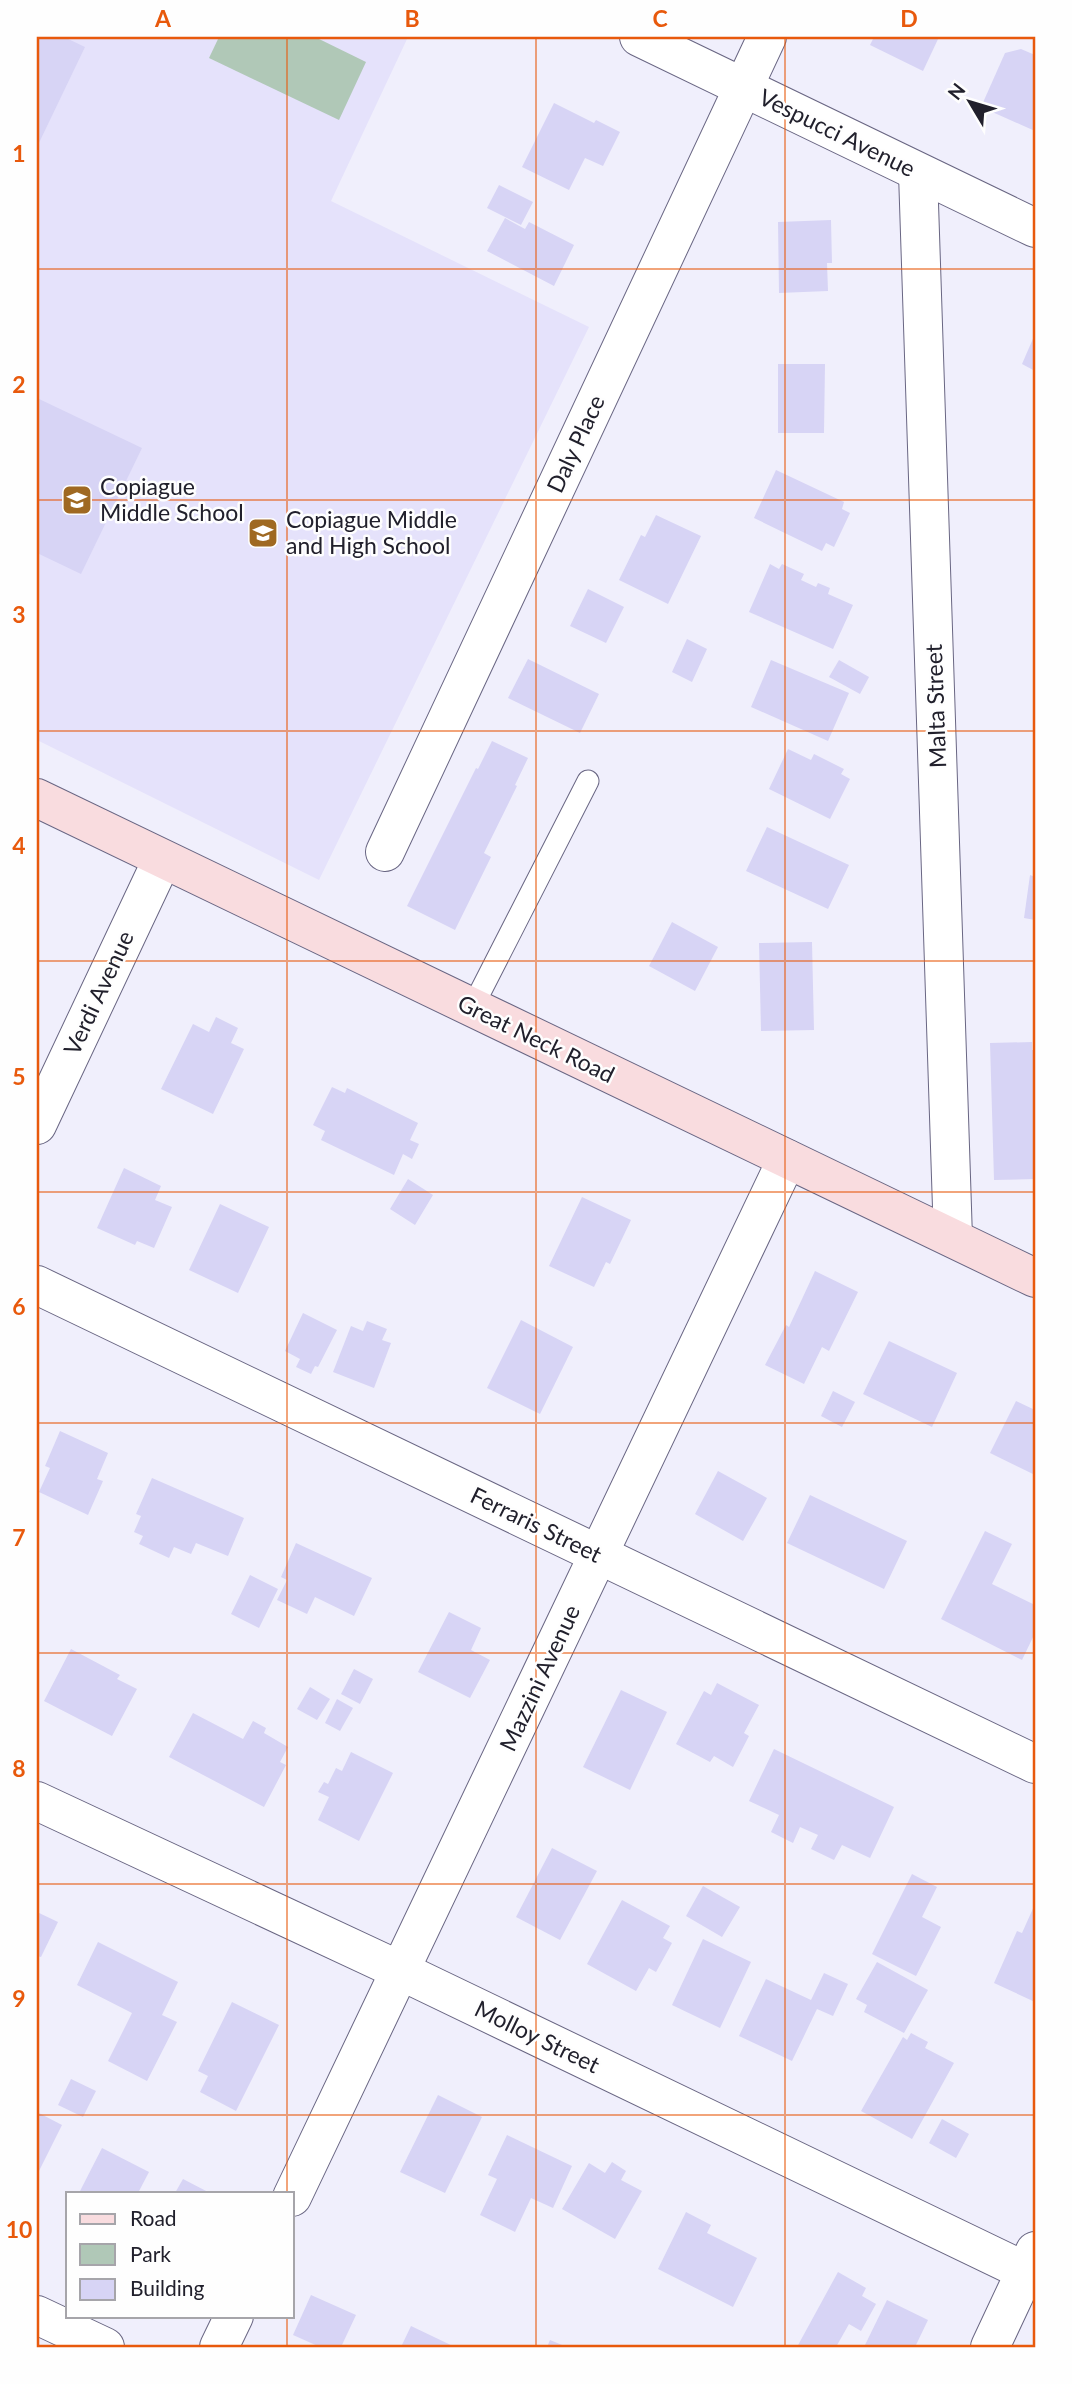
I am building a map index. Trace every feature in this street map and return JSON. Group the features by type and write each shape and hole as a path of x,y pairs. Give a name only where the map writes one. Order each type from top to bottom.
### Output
{"main road":[{"name":"Great Neck Road","path":"37,798 1035,1278"}],"street":[{"name":"Vespucci Avenue","path":"639,37 1035,228"},
{"name":"Daly Place","path":"385,852 767,37"},
{"name":"Malta Street","path":"918,173 953,1238"},
{"name":"Verdi Avenue","path":"37,1125 162,860"},
{"name":"Mazzini Avenue","path":"294,2193 787,1159"},
{"name":"Ferraris Street","path":"37,1285 1035,1764"},
{"name":"Molloy Street","path":"37,1801 1032,2266"},
{"path":"990,2347 1032,2266"},
{"path":"37,2315 105,2347"},
{"path":"219,2347 233,2318"}],"lane":[{"path":"472,1008 588,781"}],"shaded area":[{"name":"Copiague Middle and High School","path":"37,37 408,37 331,201 589,327 319,880 37,740"}],"green space":[{"path":"219,37 315,37 366,62 339,120 209,58"}],"building":[{"path":"37,37 64,37 85,47 37,147"},
{"path":"874,37 939,37 923,71 870,45"},
{"path":"1021,49 1035,55 1035,131 981,107 1005,53"},
{"path":"554,103 594,123 596,120 620,132 603,166 585,158 569,190 522,167"},
{"path":"499,185 533,202 521,225 487,208"},
{"path":"505,218 525,229 529,222 574,245 554,286 487,251"},
{"path":"831,220 832,263 827,263 828,291 779,293 778,222"},
{"path":"1035,334 1035,371 1022,364"},
{"path":"778,364 825,364 824,433 778,433"},
{"name":"Copiague Middle School","path":"37,398 142,448 81,574 37,553"},
{"path":"776,470 844,502 842,509 850,513 834,547 826,543 822,551 754,518"},
{"path":"656,515 701,536 668,604 619,580 641,535 645,537"},
{"path":"770,564 779,569 782,564 804,574 801,580 816,587 818,583 830,588 828,594 853,605 833,649 749,612"},
{"path":"588,589 624,607 606,643 570,626"},
{"path":"687,639 707,649 692,682 672,672"},
{"path":"528,659 599,694 580,733 508,698"},
{"path":"771,660 849,693 828,741 751,707"},
{"path":"839,660 869,677 860,694 829,677"},
{"path":"492,741 528,758 484,853 491,857 455,930 407,906"},
{"path":"788,749 811,760 814,754 844,769 841,774 850,779 830,819 769,789"},
{"path":"767,827 849,865 828,909 746,871"},
{"path":"1030,875 1035,877 1035,920 1024,918"},
{"path":"672,922 718,947 695,991 649,966"},
{"path":"812,942 814,1030 761,1031 759,943"},
{"path":"216,1017 238,1028 231,1043 244,1049 213,1114 161,1089 193,1024 209,1032"},
{"path":"1032,1042 1032,1050 1035,1050 1035,1179 994,1180 990,1043"},
{"path":"332,1087 345,1093 347,1088 418,1123 410,1140 419,1144 412,1159 403,1154 394,1175 321,1140 325,1131 313,1125"},
{"path":"124,1168 161,1186 155,1200 172,1207 154,1248 137,1241 135,1245 97,1228"},
{"path":"408,1179 433,1195 415,1225 390,1209"},
{"path":"582,1197 631,1220 610,1264 606,1262 594,1287 549,1266"},
{"path":"220,1204 269,1227 238,1293 189,1270"},
{"path":"815,1271 858,1292 829,1351 822,1347 804,1384 765,1365 786,1325 789,1327"},
{"path":"303,1313 337,1330 318,1367 315,1366 311,1374 296,1367 300,1359 285,1351"},
{"path":"521,1320 573,1347 540,1414 487,1388"},
{"path":"367,1321 387,1329 382,1340 391,1343 374,1388 333,1372 351,1326 363,1331"},
{"path":"889,1341 957,1373 932,1427 863,1394"},
{"path":"833,1391 855,1402 842,1427 821,1416"},
{"path":"1016,1401 1035,1410 1035,1475 990,1453"},
{"path":"60,1431 108,1453 97,1479 103,1481 88,1515 39,1492 50,1468 45,1466"},
{"path":"718,1471 767,1498 743,1541 695,1514"},
{"path":"152,1478 244,1518 228,1556 196,1543 191,1554 174,1547 169,1558 139,1544 143,1536 134,1532 141,1516 136,1514"},
{"path":"810,1495 907,1541 884,1589 787,1543"},
{"path":"985,1531 1012,1544 992,1584 1035,1605 1035,1633 1022,1660 941,1619"},
{"path":"296,1543 372,1578 354,1616 315,1597 307,1614 277,1600 287,1580 281,1577"},
{"path":"250,1575 278,1589 259,1628 231,1614"},
{"path":"449,1612 481,1628 471,1650 490,1660 470,1698 418,1672"},
{"path":"71,1649 120,1675 117,1679 137,1689 112,1736 44,1701"},
{"path":"354,1669 373,1679 360,1704 341,1694"},
{"path":"717,1683 759,1705 744,1733 749,1736 733,1767 714,1756 710,1762 676,1744 704,1691 711,1695"},
{"path":"310,1687 330,1699 317,1720 297,1709"},
{"path":"621,1690 667,1712 630,1790 583,1767"},
{"path":"337,1699 353,1708 340,1731 325,1723"},
{"path":"193,1713 243,1739 253,1721 266,1728 264,1733 288,1747 280,1762 286,1765 264,1807 169,1757"},
{"path":"774,1749 894,1807 870,1858 842,1845 834,1860 811,1849 818,1835 800,1827 793,1843 771,1832 779,1815 749,1801"},
{"path":"351,1752 393,1773 359,1841 318,1820 329,1797 318,1792 324,1782 328,1784 336,1768 342,1771"},
{"path":"552,1848 597,1871 560,1940 516,1917"},
{"path":"912,1874 937,1887 922,1917 941,1927 916,1976 872,1954"},
{"path":"703,1886 740,1907 722,1937 686,1916"},
{"path":"622,1900 670,1926 663,1938 672,1943 656,1972 649,1968 636,1991 587,1964"},
{"path":"1035,1904 1035,2002 994,1983 1017,1931 1022,1933"},
{"path":"37,1912 58,1922 41,1957 37,1956"},
{"path":"703,1939 751,1962 720,2028 672,2005"},
{"path":"98,1942 178,1982 162,2015 177,2022 147,2081 108,2061 132,2013 77,1985"},
{"path":"877,1962 928,1990 904,2033 864,2012 867,2005 856,1999"},
{"path":"824,1973 848,1984 833,2016 817,2009 792,2061 739,2036 766,1979 811,2000"},
{"path":"232,2002 279,2025 236,2111 200,2092 208,2076 198,2071"},
{"path":"911,2033 928,2042 925,2048 954,2063 912,2139 861,2111 903,2037 907,2040"},
{"path":"71,2079 96,2091 83,2117 58,2105"},
{"path":"438,2095 482,2117 445,2193 400,2172"},
{"path":"37,2112 62,2125 37,2175"},
{"path":"942,2119 969,2134 956,2158 929,2143"},
{"path":"507,2135 572,2166 553,2208 531,2198 515,2232 480,2215 497,2179 488,2175"},
{"path":"102,2148 149,2172 139,2192 80,2192"},
{"path":"612,2162 626,2171 621,2180 642,2191 615,2239 562,2209 589,2163 605,2173"},
{"path":"183,2179 208,2192 176,2192"},
{"path":"686,2212 711,2225 707,2233 757,2258 733,2307 658,2269"},
{"path":"838,2272 866,2288 862,2296 876,2304 861,2331 849,2324 836,2347 797,2347"},
{"path":"311,2295 356,2315 341,2347 320,2347 293,2335"},
{"path":"887,2300 928,2320 915,2347 864,2347"},
{"path":"411,2326 455,2347 401,2347"},
{"path":"550,2340 567,2347 547,2347"}],"place":[{"name":"Copiague Middle School","path":"77,500"},
{"name":"Copiague Middle and High School","path":"263,533"}]}
